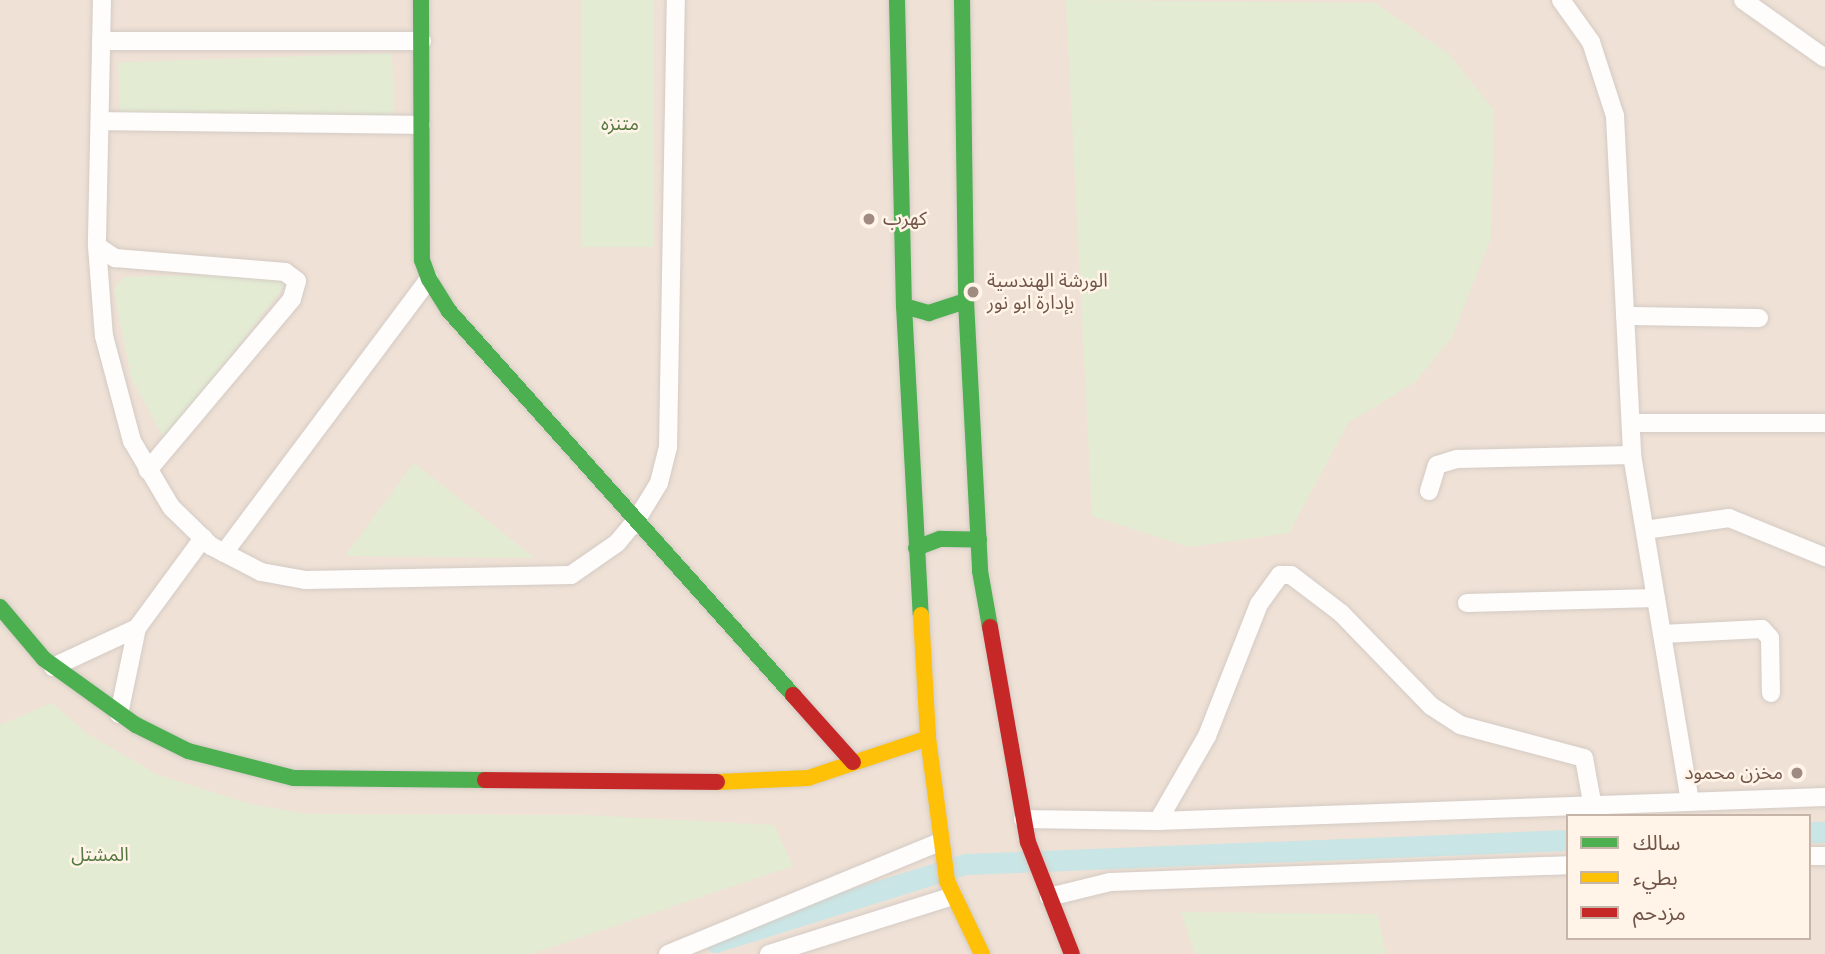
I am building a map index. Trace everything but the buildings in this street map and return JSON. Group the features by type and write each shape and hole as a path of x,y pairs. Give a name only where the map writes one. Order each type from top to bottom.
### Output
{"main road":[{"path":"421,0 422,260 429,279 449,311 853,762"},
{"path":"897,0 904,306 929,738 940,846 950,888 982,954"},
{"path":"962,0 966,301 979,540 998,700 1028,842 1072,954"},
{"path":"904,306 929,313 966,301"},
{"path":"916,548 940,539 979,540"},
{"path":"0,607 53,667 119,714 188,751 294,778 772,783 808,778 929,738"}],"street":[{"path":"102,0 97,246 104,336 132,441 171,507 203,538 224,553 261,572 306,580 544,580 588,567 637,519 659,483 668,447 676,0"},
{"path":"1561,0 1591,42 1615,116 1632,455 1689,797"},
{"path":"1742,0 1825,58"},
{"path":"101,41 422,41"},
{"path":"100,121 421,125"},
{"path":"97,246 115,258 285,272 297,281 292,299 148,470"},
{"path":"224,553 429,279"},
{"path":"1625,316 1759,318"},
{"path":"1631,424 1825,423"},
{"path":"1429,491 1437,466 1457,459 1632,455"},
{"path":"1645,530 1729,518 1825,557"},
{"path":"119,714 137,628 203,538"},
{"path":"1158,821 1207,736 1259,604 1280,575 1291,575 1341,613 1431,706 1460,725 1584,758 1592,802"},
{"path":"1467,603 1656,598"},
{"path":"53,667 137,628"},
{"path":"1662,634 1762,629 1770,638 1771,693"},
{"path":"1023,819 1158,821 1689,797 1825,797"},
{"path":"668,954 940,846"},
{"path":"1049,897 1110,882 1566,865"},
{"path":"769,954 950,888"}],"shaded area":[{"path":"0,0 1825,0 1825,954 0,954"}],"green space":[{"name":"متنزه","path":"581,0 653,0 653,247 581,247"},
{"path":"1066,0 1375,3 1449,54 1494,111 1491,238 1452,337 1415,382 1348,423 1289,533 1189,547 1092,516"},
{"path":"392,53 394,116 120,126 118,63"},
{"path":"267,273 286,284 165,441 131,377 114,289 124,277"},
{"path":"414,463 535,558 345,556"},
{"name":"المشتل","path":"52,703 86,733 158,775 254,805 307,814 585,815 774,825 793,866 531,954 0,954 0,725"},
{"path":"1181,912 1377,914 1386,954 1195,954"}],"waterway":[{"path":"1811,832 1825,832"},
{"path":"715,942 966,864 1566,840"}],"traffic: fast":[{"path":"421,0 422,260 429,279 449,311 793,695"},
{"path":"897,0 904,306 921,615"},
{"path":"962,0 966,301 980,571 990,627"},
{"path":"904,306 929,313 966,301"},
{"path":"916,548 940,539 979,540"},
{"path":"0,607 44,659 136,725 188,751 294,778 485,780"}],"traffic: slow":[{"path":"921,615 928,738 947,881 982,954"},
{"path":"717,782 808,778 928,738"}],"traffic: jam":[{"path":"990,627 1028,842 1072,954"},
{"path":"793,695 853,762"},
{"path":"485,780 717,782"}],"place":[{"name":"كهرب","path":"869,219"},
{"name":"الورشة الهندسية بإدارة ابو نور","path":"973,292"},
{"name":"مخزن محمود","path":"1797,773"}]}
